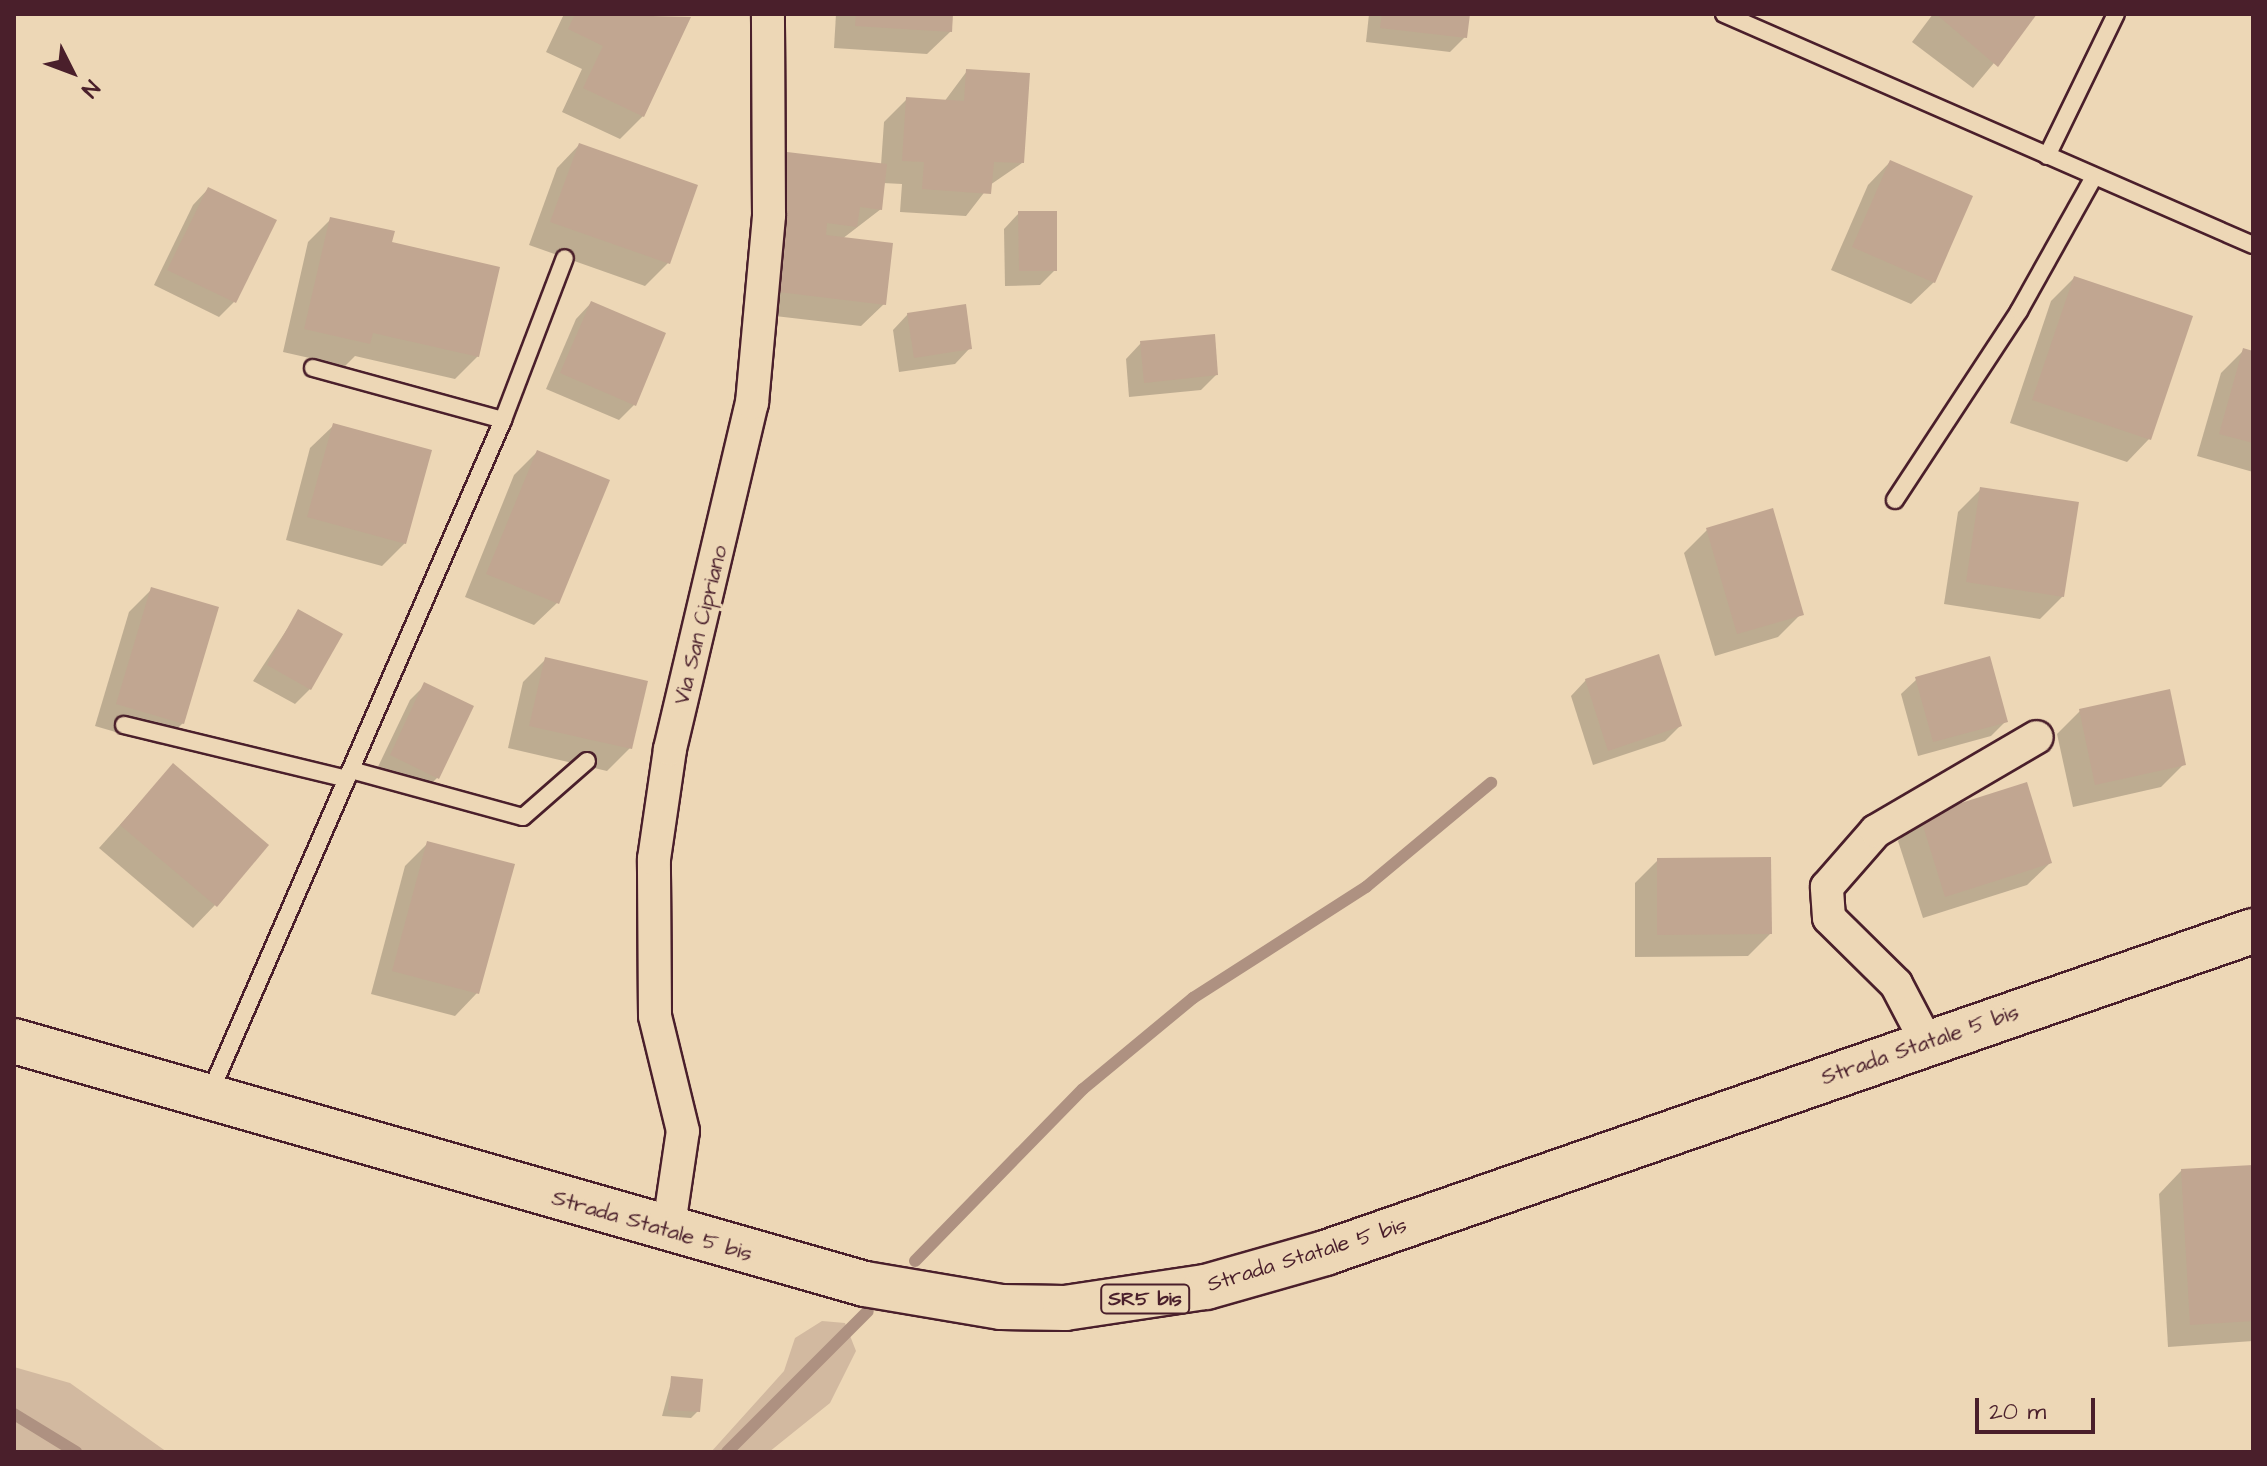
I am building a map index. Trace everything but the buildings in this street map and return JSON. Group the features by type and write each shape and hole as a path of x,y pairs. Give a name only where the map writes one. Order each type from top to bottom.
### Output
{"main road":[{"name":"Strada Statale 5 bis","path":"14,1041 209,1095 668,1232 938,1299 1065,1308 1136,1301 1325,1253 2253,931"}],"street":[{"name":"Via San Cipriano","path":"668,1232 683,1131 655,1016 654,859 670,749 752,403 769,215 768,14"},
{"path":"1927,1043 1896,984 1829,918 1827,887 1876,831 2037,737"}],"lane":[{"path":"1724,14 2253,245"},
{"path":"2047,156 2116,14"},
{"path":"1895,500 2019,311 2094,177"},
{"path":"209,1095 503,420 565,258"},
{"path":"313,368 503,420"},
{"path":"124,725 523,817 587,761"}],"shaded area":[{"path":"822,1321 845,1323 856,1351 830,1403 769,1452 711,1452 784,1371 795,1338"},
{"path":"14,1367 70,1383 167,1452 14,1452"}],"waterway":[{"path":"915,1261 1083,1089 1193,998 1366,887 1491,783"},
{"path":"727,1452 868,1311"},
{"path":"14,1414 76,1452"}]}
